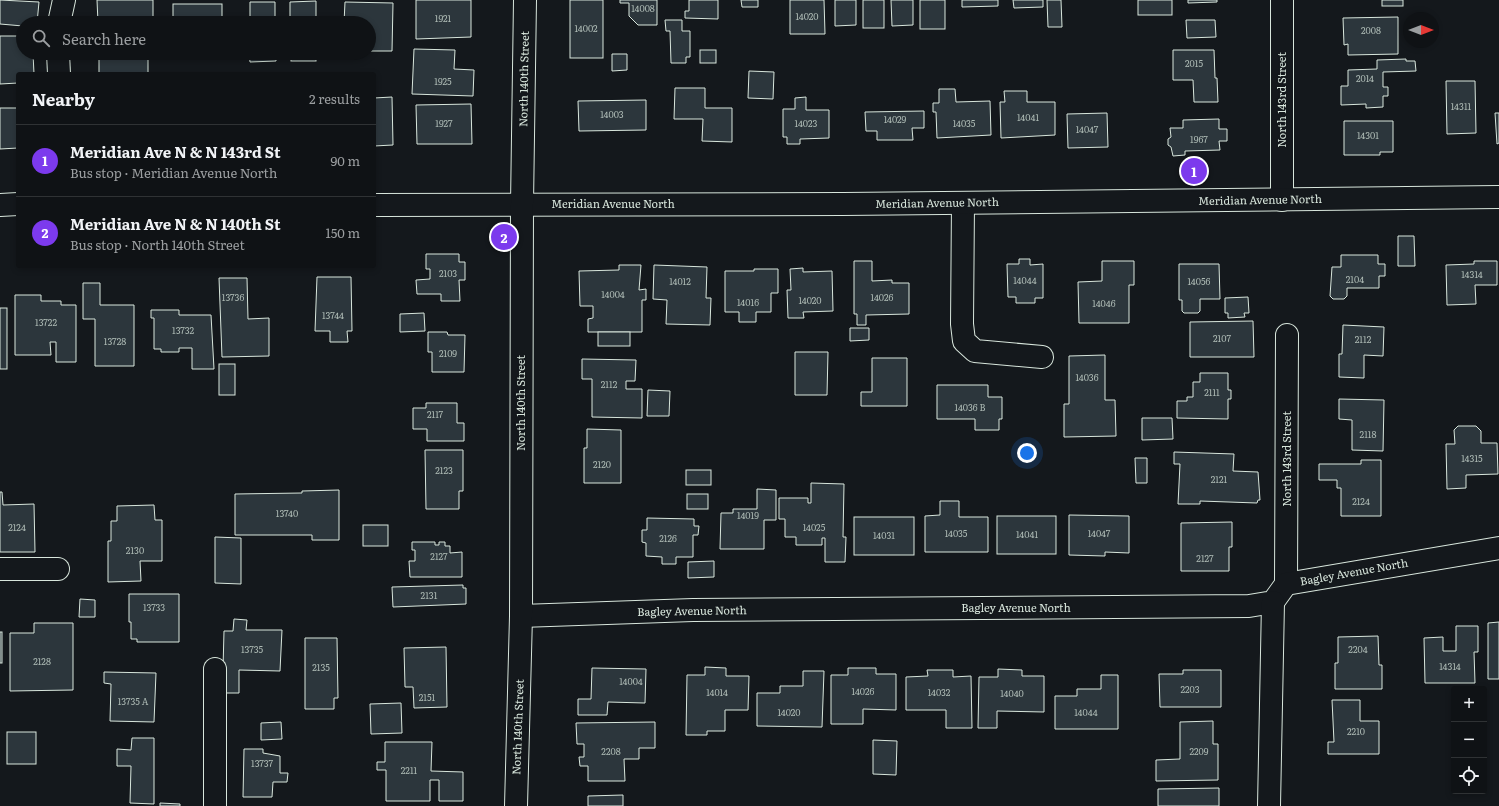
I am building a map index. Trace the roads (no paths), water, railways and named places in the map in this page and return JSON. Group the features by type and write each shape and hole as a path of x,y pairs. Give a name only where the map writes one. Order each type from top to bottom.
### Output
{"street":[{"path":"61,16 64,0"},
{"name":"North 140th Street","path":"516,806 521,616 522,204 525,0"},
{"name":"North 143rd Street","path":"1282,0 1282,200"},
{"path":"58,60 59,72"},
{"name":"Meridian Avenue North","path":"376,205 963,203 1499,197"},
{"path":"963,203 962,324 964,342 975,351 1042,357"},
{"path":"0,205 16,204"},
{"name":"North 143rd Street","path":"1286,584 1287,335"},
{"name":"Bagley Avenue North","path":"521,616 693,610 833,608 1230,607 1264,605 1273,602 1286,584 1499,548"},
{"path":"0,569 58,569"},
{"path":"1269,806 1273,602"},
{"path":"215,669 215,806"}],"place":[{"name":"Meridian Ave N & N 143rd St","path":"1194,171"},
{"name":"Meridian Ave N & N 140th St","path":"504,237"}]}
